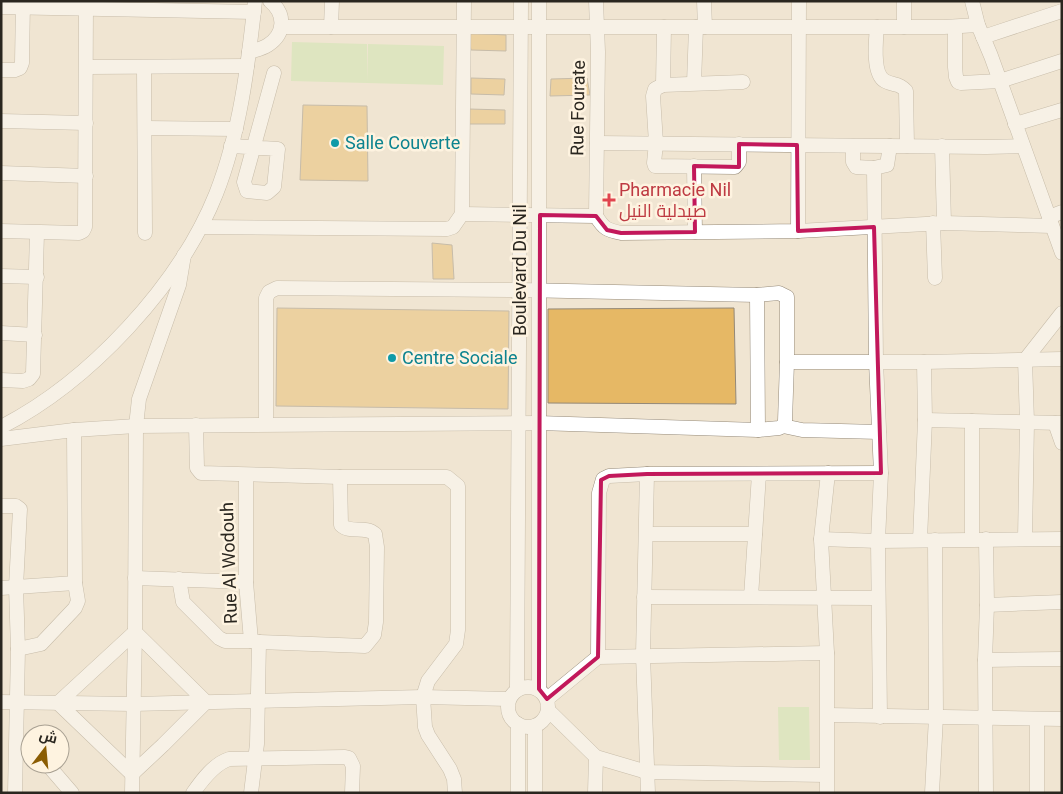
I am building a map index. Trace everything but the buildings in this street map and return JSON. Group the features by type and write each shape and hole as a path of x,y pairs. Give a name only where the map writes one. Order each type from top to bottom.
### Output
{"street":[{"path":"249,52 268,45 274,40 282,27 282,16 270,1"},
{"path":"331,27 332,1"},
{"path":"201,227 453,228 462,214 464,1"},
{"name":"Boulevard Du Nil","path":"513,694 519,423 522,124 521,1"},
{"name":"Boulevard Du Nil","path":"539,1 540,214 538,423 545,700"},
{"name":"Rue Fourate","path":"596,1 598,52 596,216"},
{"path":"694,83 704,1"},
{"path":"798,1 798,231"},
{"path":"904,1 904,27"},
{"path":"972,1 1023,146 1054,219 1062,253"},
{"path":"1,70 15,70 20,68 22,63 23,4"},
{"path":"1,7 23,4 254,6 249,52 236,129 216,194 201,227 184,255 144,310 93,363 33,409 1,427"},
{"path":"1,231 79,233 85,227 86,5"},
{"path":"282,27 955,27 981,31 1062,11"},
{"path":"663,85 664,26"},
{"path":"876,27 876,62 880,75 885,82 902,86 906,91 908,146"},
{"path":"955,27 955,67 958,82 965,84 1000,81 1062,61"},
{"path":"87,67 246,66"},
{"path":"144,68 145,233"},
{"path":"231,146 252,147 274,73"},
{"path":"739,144 739,162 736,167 655,166 656,144 653,92 657,87 663,85 743,82"},
{"path":"1015,124 1062,110"},
{"path":"1,121 86,124"},
{"path":"145,128 236,129"},
{"path":"597,143 1023,146"},
{"path":"853,146 852,162 856,167 874,168 887,164 890,146"},
{"path":"935,278 942,146"},
{"path":"694,166 695,232"},
{"path":"874,168 876,362 882,473 878,541 880,717"},
{"path":"1,173 86,176"},
{"path":"462,214 596,216 601,225 607,230 621,232 798,231 1054,219"},
{"path":"1,380 23,381 30,379 32,374 37,277 37,233"},
{"path":"132,793 136,426 139,399 179,285 184,255"},
{"path":"1,276 37,277"},
{"path":"266,425 266,298 272,289 539,290 784,294 787,297 787,362 785,421 783,426"},
{"path":"757,295 758,430"},
{"path":"1025,539 1027,422 1025,360 1062,313"},
{"path":"1,333 34,335"},
{"path":"787,362 1062,359"},
{"path":"920,540 925,420 924,362"},
{"path":"925,420 1058,423 1062,443"},
{"path":"972,421 972,539"},
{"path":"1,439 74,430 196,425 538,423 758,430 783,426 802,430 879,432"},
{"path":"196,425 197,468 201,473 340,477 447,477 458,486 456,644 428,681 423,698 425,727 428,735 450,769 454,779 455,793"},
{"path":"18,649 41,644 75,608 78,602 76,583 74,430"},
{"path":"827,793 827,653 821,539 828,473"},
{"path":"598,657 599,493 603,479 609,476 647,474 882,473"},
{"path":"647,474 647,534 642,656 648,793"},
{"path":"751,598 759,474"},
{"name":"Rue Al Wodouh","path":"246,475 246,582 255,641 258,701 256,758 251,793"},
{"path":"179,580 183,602 219,638 225,641 365,646 374,635 377,547 375,534 369,530 347,530 340,525 340,477"},
{"path":"1,506 16,506 20,509 16,587 17,702 20,726"},
{"path":"647,534 754,534"},
{"path":"821,539 878,541 1062,539"},
{"path":"986,539 988,605 985,660 986,793"},
{"path":"932,793 936,717 935,540"},
{"path":"135,578 246,582"},
{"path":"1,588 76,583"},
{"path":"644,596 878,598"},
{"path":"988,605 1062,602"},
{"path":"135,632 206,702"},
{"path":"58,703 135,632"},
{"path":"513,694 508,712 511,718 518,724 528,727 535,726 544,719 545,700 598,657 827,653"},
{"path":"985,660 1062,659"},
{"path":"1,702 133,704 423,698 513,694 528,686 545,700 596,757 647,772 826,775"},
{"path":"132,774 163,746 206,702"},
{"path":"58,703 132,774"},
{"path":"828,716 1062,719"},
{"path":"1037,719 1037,793"},
{"path":"518,724 518,793"},
{"path":"535,726 535,793"},
{"path":"194,793 199,784 223,761 229,759 345,757 349,758 353,766 352,793"},
{"path":"595,793 596,757"},
{"path":"15,793 20,766"},
{"path":"56,774 72,793"}],"highlighted area":[{"path":"739,144 797,145 798,231 874,227 881,473 647,474 609,476 601,480 598,657 547,699 539,689 540,215 596,216 607,230 621,233 695,232 694,166 739,167"}],"green space":[{"path":"292,42 367,44 367,83 291,81"},
{"path":"368,44 444,46 443,85 367,83"},
{"path":"778,707 809,707 810,760 779,760"}],"place":[{"name":"Salle Couverte","path":"335,143"},
{"name":"Pharmacie Nil صيدلية النيل","path":"609,200"},
{"name":"Centre Sociale","path":"392,358"}]}
